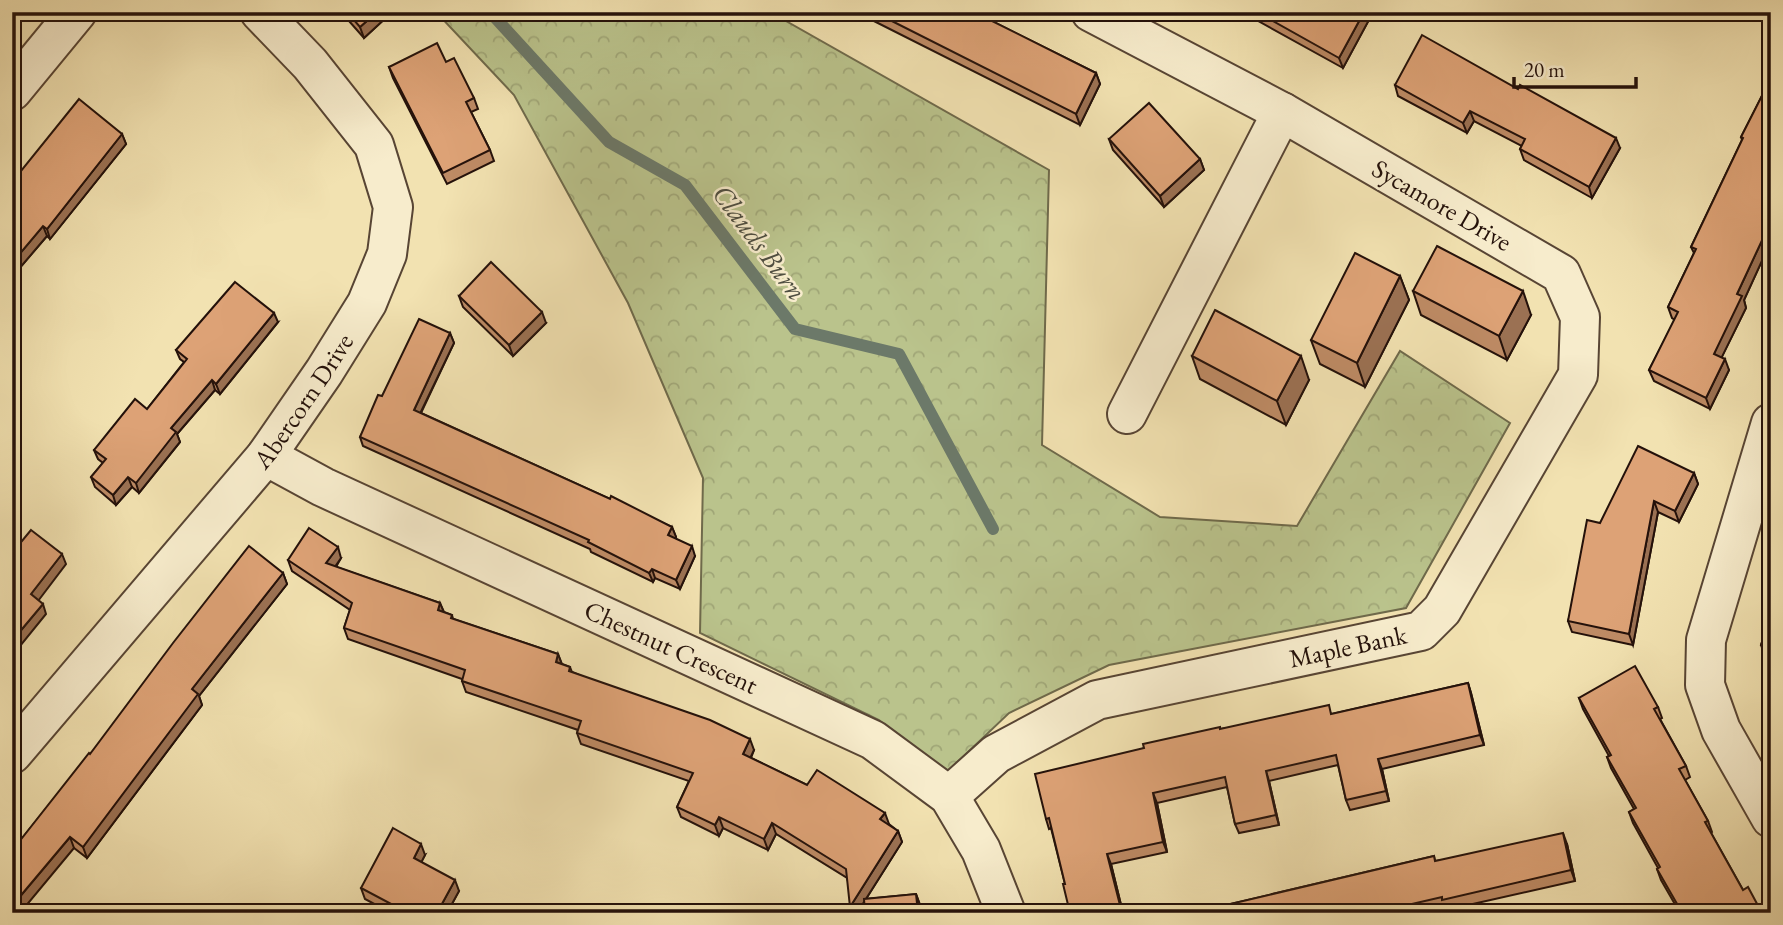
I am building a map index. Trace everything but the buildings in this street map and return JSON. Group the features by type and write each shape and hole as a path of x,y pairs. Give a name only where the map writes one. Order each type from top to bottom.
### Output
{"street":[{"path":"12,91 77,12"},
{"name":"Abercorn Drive","path":"12,754 266,456 324,372 367,303 387,254 393,207 374,145 310,64 260,12"},
{"name":"Sycamore Drive","path":"1091,12 1282,112 1561,274 1580,317"},
{"path":"1127,414 1282,112"},
{"name":"Maple Bank","path":"949,796 996,754 1097,700 1421,631 1442,610 1577,375 1580,317"},
{"path":"1770,429 1706,640 1705,685 1721,730 1771,818"},
{"name":"Chestnut Crescent","path":"266,456 324,487 873,740 949,796 981,850 1006,913"}],"green space":[{"path":"436,12 770,12 1049,170 1042,445 1160,517 1297,526 1400,351 1510,423 1406,608 1109,665 1009,713 946,773 879,720 700,633 703,478 628,303 514,95"}],"waterway":[{"name":"Clauds Burn","path":"490,12 609,142 685,185 795,329 899,354 993,529"}]}
